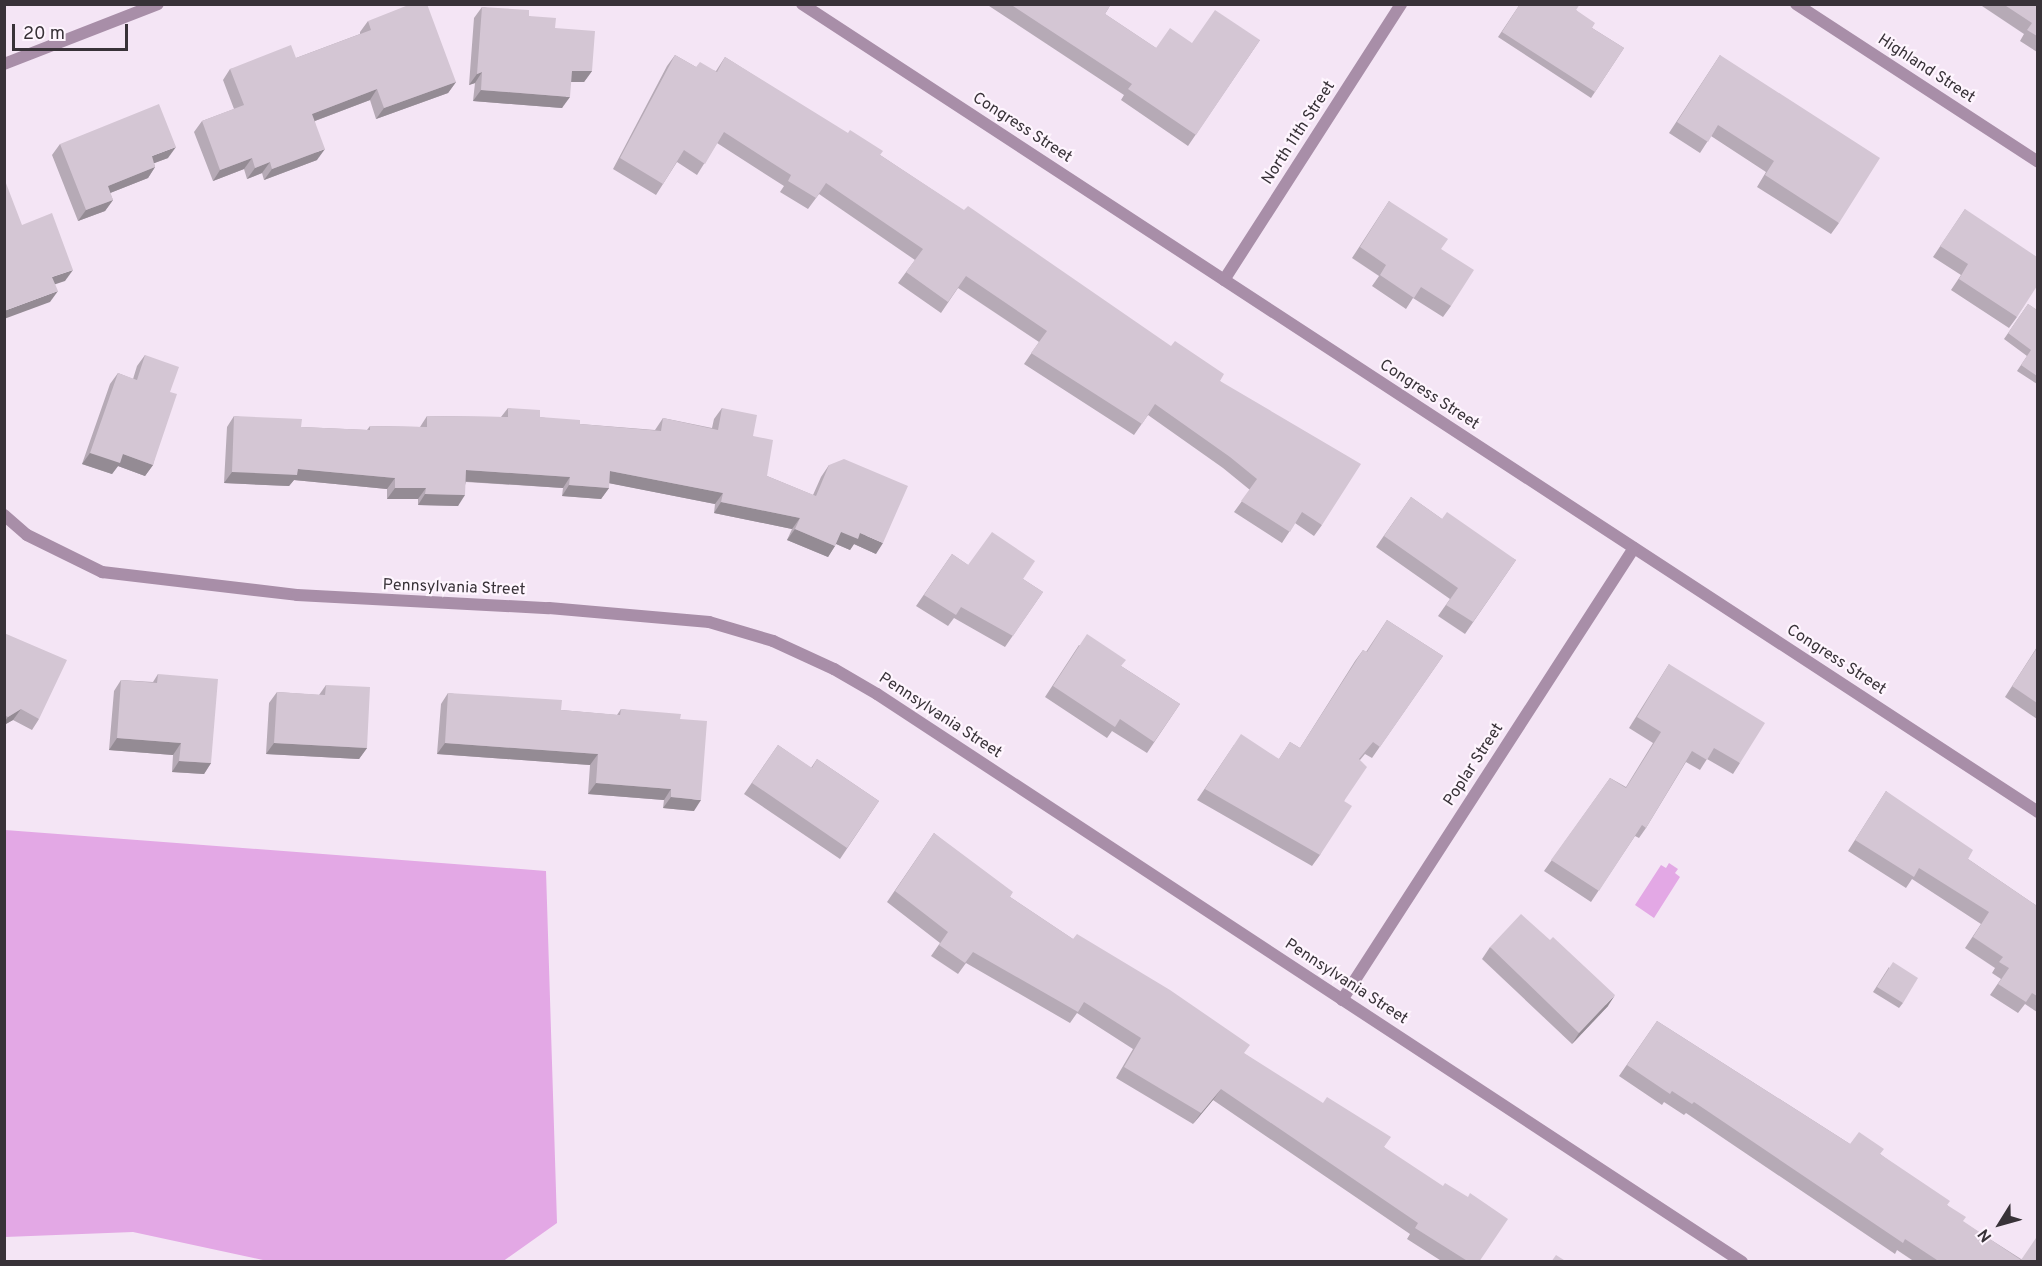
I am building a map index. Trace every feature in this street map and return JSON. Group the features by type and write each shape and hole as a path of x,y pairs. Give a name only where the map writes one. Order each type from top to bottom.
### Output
{"street":[{"path":"4,64 158,4"},
{"name":"Congress Street","path":"802,4 2037,812"},
{"name":"North 11th Street","path":"1224,280 1401,4"},
{"name":"Highland Street","path":"1796,4 2037,162"},
{"name":"Pennsylvania Street","path":"4,515 27,535 102,572 297,596 549,608 709,622 772,641 834,669 877,694 1742,1262"},
{"name":"Poplar Street","path":"1342,1000 1634,548"}],"shaded area":[{"path":"5,830 546,871 557,1223 502,1262 272,1262 133,1232 5,1237"},
{"path":"1669,863 1678,869 1675,873 1680,877 1654,918 1635,905 1661,865 1666,868"}],"building":[{"path":"411,4 427,4 456,82 384,108 377,89 312,114 325,149 272,169 270,162 255,168 252,158 220,170 202,121 244,105 230,69 291,45 296,58 371,30 368,21"},
{"path":"1010,4 1111,4 1105,14 1156,48 1170,28 1192,43 1215,10 1260,40 1196,135 1128,89 1132,84"},
{"path":"1520,4 1580,4 1576,10 1595,23 1592,28 1624,48 1595,92 1502,32"},
{"path":"2003,4 2037,4 2037,36 2027,30 2032,23"},
{"path":"482,7 529,10 529,16 556,18 555,28 595,31 592,71 572,71 570,97 481,90 482,72 477,74"},
{"path":"675,55 696,67 700,62 717,72 725,57 848,133 850,130 883,151 880,155 964,210 968,206 1171,346 1175,341 1224,374 1220,381 1361,464 1322,525 1302,512 1290,532 1241,501 1257,479 1155,404 1142,424 1031,353 1047,331 966,276 948,302 906,272 923,249 826,183 816,198 788,181 791,175 724,132 705,164 684,150 663,184 620,158"},
{"path":"1720,55 1880,158 1839,223 1765,175 1774,161 1718,125 1708,142 1677,122"},
{"path":"159,104 176,147 152,156 155,167 108,186 113,200 86,210 60,144"},
{"path":"4,178 22,225 52,213 73,270 52,277 58,291 4,311"},
{"path":"1389,201 1448,239 1441,249 1474,270 1451,306 1421,287 1414,298 1380,275 1386,265 1360,247"},
{"path":"1965,209 2037,257 2037,286 2017,317 1959,279 1968,264 1940,246"},
{"path":"2028,304 2037,310 2037,376 2021,365 2031,350 2008,333"},
{"path":"145,355 179,367 170,392 177,394 153,465 123,454 120,463 90,453 118,373 137,380"},
{"path":"508,408 540,410 540,417 580,420 580,424 661,431 663,418 718,430 722,408 757,415 753,436 773,440 767,476 816,496 829,465 844,459 908,486 883,543 860,533 858,539 841,532 835,546 795,529 800,518 721,502 723,493 610,471 609,488 569,485 570,477 466,470 465,495 425,494 426,488 395,488 395,478 298,469 297,475 232,472 234,416 302,419 301,427 370,430 370,426 427,427 427,416 508,417"},
{"path":"1411,497 1442,519 1447,512 1516,560 1473,622 1446,605 1458,588 1384,536"},
{"path":"992,532 1035,561 1023,579 1043,592 1013,636 961,607 956,615 924,595 952,554 968,565"},
{"path":"1387,620 1443,656 1380,747 1373,742 1359,759 1367,767 1344,801 1352,806 1320,855 1205,789 1241,734 1279,759 1290,742 1300,748 1363,650 1367,652"},
{"path":"4,633 67,660 39,719 21,709 8,717 4,715"},
{"path":"1087,634 1126,660 1121,666 1180,704 1154,742 1120,719 1115,727 1053,686"},
{"path":"2037,648 2037,703 2012,686"},
{"path":"1669,664 1765,723 1740,763 1714,748 1707,760 1692,751 1646,828 1642,825 1599,891 1551,860 1610,778 1626,788 1661,732 1637,717"},
{"path":"158,674 218,679 211,763 179,761 181,743 117,738 121,680 157,683"},
{"path":"326,685 370,687 367,748 274,743 277,692 325,695"},
{"path":"448,693 562,700 561,710 620,715 621,709 681,714 680,719 707,721 701,800 671,797 671,789 596,783 598,754 445,743"},
{"path":"778,745 812,768 817,759 879,801 847,848 752,783"},
{"path":"1886,791 1973,850 1968,859 2037,906 2037,996 2032,993 2026,1002 1998,984 2009,968 1999,962 2003,957 1973,937 1989,912 1919,868 1914,877 1855,840"},
{"path":"934,833 1013,892 1010,897 1073,939 1077,934 1170,990 1250,1045 1244,1053 1323,1103 1327,1097 1391,1137 1384,1147 1443,1186 1445,1183 1468,1197 1470,1193 1508,1219 1479,1262 1469,1262 1415,1228 1418,1223 1221,1089 1201,1113 1124,1067 1141,1038 1084,1002 1078,1012 973,952 965,963 939,945 948,932 895,891"},
{"path":"1521,914 1550,940 1553,937 1615,995 1579,1033 1490,947"},
{"path":"1893,962 1918,978 1903,1003 1877,987"},
{"path":"1657,1021 1850,1144 1859,1132 1884,1149 1880,1154 1950,1201 1947,1205 1966,1217 1963,1221 2021,1260 2036,1238 2037,1262 1940,1262 1905,1239 1903,1243 1694,1102 1692,1104 1672,1091 1670,1094 1627,1065"},
{"path":"1556,1255 1567,1262 1551,1262"}]}
